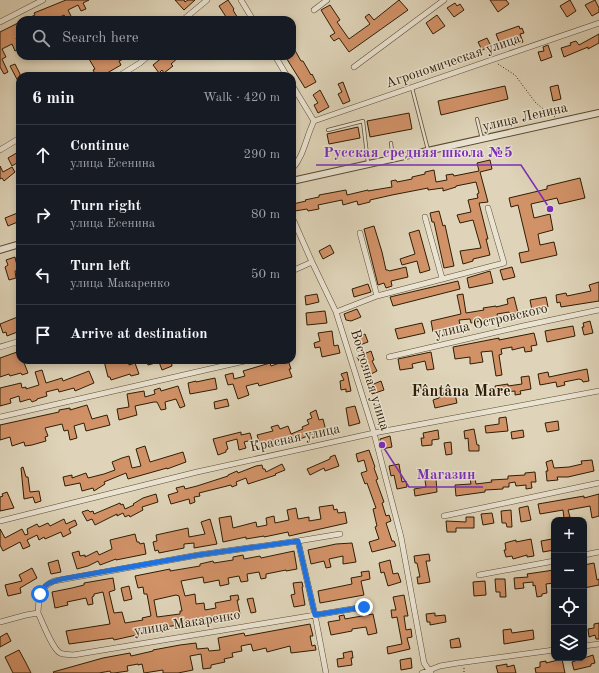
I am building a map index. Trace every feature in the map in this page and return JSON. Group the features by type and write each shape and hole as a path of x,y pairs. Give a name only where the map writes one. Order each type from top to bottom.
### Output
{"street":[{"path":"0,22 43,0"},
{"path":"188,16 207,0"},
{"path":"241,0 251,16"},
{"path":"314,10 327,0"},
{"path":"354,67 444,0"},
{"name":"Агрономическая улица","path":"314,121 599,23"},
{"path":"126,72 144,60"},
{"path":"277,60 284,72"},
{"path":"296,92 314,121 301,156 296,163"},
{"name":"улица Ленина","path":"296,180 599,113"},
{"path":"0,150 16,140"},
{"path":"336,312 377,296 504,263 488,208"},
{"path":"425,218 442,278"},
{"name":"Восточная улица","path":"296,225 336,312 374,432 401,537 424,662 430,672"},
{"path":"360,233 377,296"},
{"path":"0,250 16,245"},
{"path":"296,269 312,262"},
{"name":"улица Островского","path":"389,357 599,310"},
{"path":"0,347 16,342"},
{"path":"0,417 232,364"},
{"name":"Красная улица","path":"0,521 197,472 374,432 599,391"},
{"path":"444,516 599,483"},
{"path":"0,622 38,613 40,594 43,588 54,581 198,555 340,534"},
{"path":"298,541 315,615 326,673"},
{"path":"587,554 599,552"},
{"path":"479,575 551,562"},
{"name":"улица Макаренко","path":"38,613 53,645 59,652 73,655 364,607"},
{"path":"587,646 599,644"},
{"path":"422,673 430,672 440,666 551,650"}],"lane":[{"path":"412,88 428,150"},
{"path":"477,119 482,140"},
{"path":"328,130 363,121 368,164"},
{"path":"391,143 393,159"}],"path":[{"path":"493,60 515,76 535,102 553,114 559,122"}],"building":[{"path":"66,0 89,0 83,3 86,9 81,11 78,5 68,10 71,16 33,16 35,15 34,13"},
{"path":"175,0 184,0 185,2 188,0 195,0 184,10"},
{"path":"228,0 237,16 225,16 219,6"},
{"path":"399,0 408,10 349,52 339,38 334,41 330,36 335,33 321,10 330,5 340,20 337,22 349,39 370,24 365,17 369,14 374,20"},
{"path":"490,0 506,0 509,4 498,12"},
{"path":"570,0 576,11 567,17 560,6"},
{"path":"595,0 599,8 599,12 592,16 585,5"},
{"path":"455,3 457,6 460,4 464,10 454,17 447,8"},
{"path":"437,15 445,26 433,34 426,23"},
{"path":"16,24 16,51 12,44 2,49 6,57 2,59 8,72 4,74 0,67 0,32"},
{"path":"519,26 520,29 522,28 524,33 520,34 523,42 518,44 516,38 500,44 496,34"},
{"path":"599,34 599,43 588,49 588,47 564,57 561,48 571,45 570,43 576,41 579,45"},
{"path":"487,38 491,46 482,50 478,42"},
{"path":"548,45 552,57 541,61 538,52 544,51 543,47"},
{"path":"296,52 316,82 305,88 288,60 296,60"},
{"path":"90,60 121,60 119,61 121,65 109,72 94,72 93,70 95,69"},
{"path":"159,60 176,60 171,64 173,66 165,72 162,70 158,72 153,65"},
{"path":"15,64 19,72 16,72 16,77 10,66"},
{"path":"343,82 350,101 343,104 338,94 342,92 338,84"},
{"path":"558,85 561,99 553,101 550,87"},
{"path":"505,86 508,99 441,115 438,101"},
{"path":"320,90 329,107 318,113 314,105 318,103 313,95"},
{"path":"409,113 412,129 370,137 367,121"},
{"path":"358,127 360,138 329,144 327,134"},
{"path":"16,153 16,164 12,166 8,158"},
{"path":"490,160 492,169 480,172 488,202 479,203 488,239 486,239 490,255 473,259 473,261 463,264 460,251 481,248 473,220 460,223 457,215 471,212 468,200 478,198 477,194 479,193 476,182 456,186 443,191 443,188 428,190 428,188 392,195 370,200 370,202 358,205 357,201 343,205 342,200 318,205 319,209 296,211 296,203 319,197 319,195 346,190 347,195 368,190 392,187 391,181 396,180 397,182 412,179 412,177 434,170 436,182 447,180 446,175 453,174 454,176 479,171 477,163"},
{"path":"0,166 3,172 12,167 15,172 4,181 2,178 0,179"},
{"path":"580,178 585,198 559,204 557,198 531,204 534,218 550,214 553,230 538,234 540,245 554,242 557,255 521,263 519,253 529,251 518,205 511,207 509,198 547,189 547,186"},
{"path":"439,211 443,226 445,225 454,266 444,268 434,222 432,222 430,213"},
{"path":"16,214 16,223 8,226 5,218"},
{"path":"374,226 386,270 389,271 406,267 408,277 391,281 392,286 386,288 384,283 378,285 364,229"},
{"path":"419,230 430,270 420,273 417,261 402,265 400,259 415,254 409,233"},
{"path":"330,245 334,253 323,259 319,251"},
{"path":"15,257 16,278 9,280 5,267 8,265 6,260"},
{"path":"512,267 515,277 503,280 500,270"},
{"path":"490,271 493,283 469,288 467,278"},
{"path":"458,281 460,289 393,306 390,297"},
{"path":"599,282 599,301 561,307 560,302 557,303 556,295 566,293 567,296 591,291 589,285"},
{"path":"368,284 371,292 354,297 352,289"},
{"path":"317,294 319,302 306,305 305,296"},
{"path":"463,294 466,313 484,310 483,308 508,304 507,299 514,297 518,313 510,315 509,312 497,314 498,318 471,323 470,319 459,320 460,325 433,332 431,321 461,314 457,295"},
{"path":"546,297 548,307 539,308 540,313 533,315 530,300"},
{"path":"357,309 361,317 351,321 346,320 344,314"},
{"path":"325,311 327,323 307,325 306,313"},
{"path":"16,318 16,333 7,336 6,332 3,333 0,324"},
{"path":"590,321 593,333 584,335 582,327 584,327 583,323"},
{"path":"422,323 425,333 398,339 395,329"},
{"path":"573,326 575,336 547,342 545,331"},
{"path":"332,331 334,346 338,345 340,353 322,357 320,347 315,348 314,343 320,341 318,333"},
{"path":"534,333 537,345 531,346 532,351 525,352 524,347 512,350 512,347 501,349 502,354 499,355 502,375 496,376 492,351 481,352 483,362 470,364 470,357 455,359 453,347"},
{"path":"365,334 368,342 357,346 354,339"},
{"path":"371,351 374,360 372,361 377,371 367,376 357,357"},
{"path":"16,352 16,364 25,364 28,373 10,376 9,374 0,377 0,358"},
{"path":"431,352 434,369 427,370 425,361 412,364 413,368 400,370 398,359"},
{"path":"105,364 135,364 139,374 131,376 130,374 111,380 110,377 108,377"},
{"path":"160,364 172,364 172,366 162,370"},
{"path":"267,364 270,364 271,366 277,364 289,364 291,369 289,369 292,377 259,386 258,383 246,386 249,395 238,399 233,384 228,385 225,375 233,373 234,379 245,376 243,371"},
{"path":"587,369 589,381 583,382 579,379 564,382 565,385 557,387 556,382 540,385 538,374 548,372 549,377"},
{"path":"42,370 46,383 62,378 63,381 89,371 94,383 75,391 74,388 59,392 58,389 46,392 47,396 32,402 30,399 20,402 19,396 10,399 11,403 0,406 0,388 21,383 22,388 26,387 26,389 39,385 35,372"},
{"path":"347,372 351,391 346,392 346,389 341,390 340,381 344,380 341,374"},
{"path":"529,376 531,389 520,391 521,394 515,395 515,391 496,393 495,386 522,384 521,377"},
{"path":"215,378 217,389 190,394 188,383"},
{"path":"381,381 384,390 372,394 369,386"},
{"path":"178,386 185,406 180,408 176,399 165,402 166,409 161,410 157,402 135,406 137,415 119,420 117,409 129,407 127,394 144,391 145,397 155,394 154,390 160,388 161,391"},
{"path":"448,387 449,395 455,394 457,403 435,408 433,400 439,398 438,389"},
{"path":"227,399 229,406 215,409 214,402"},
{"path":"87,405 92,419 107,415 110,425 86,431 84,423 74,426 77,438 70,440 68,430 64,431 62,424 45,428 48,436 45,437 46,441 32,445 25,446 24,442 12,446 10,437 0,440 0,425 59,412 59,410 70,408 70,410"},
{"path":"355,406 360,423 349,426 346,408"},
{"path":"316,410 319,420 323,419 326,431 320,431 295,441 294,438 276,444 275,441 260,444 257,435 273,431 271,427 278,425 280,429 288,426 291,434 303,429 302,427 309,424 307,420 312,418 310,413"},
{"path":"506,417 508,431 486,433 485,426 499,424 499,418"},
{"path":"558,421 559,430 547,432 545,423"},
{"path":"474,429 477,445 479,445 479,451 469,451 468,438 465,439 464,431"},
{"path":"438,430 439,439 432,440 432,445 422,446 421,438 424,438 423,433"},
{"path":"523,430 524,437 512,439 511,432"},
{"path":"241,432 241,435 250,433 252,440 244,442 246,448 239,450 237,439 226,442 228,449 226,452 218,455 213,439"},
{"path":"390,436 392,447 382,449 380,439"},
{"path":"451,442 452,454 446,455 444,443"},
{"path":"145,446 150,462 183,452 186,462 167,469 128,479 126,473 104,482 105,484 94,491 93,488 82,491 80,483 65,486 63,477 72,475 72,478 86,473 88,478 104,474 115,470 112,462 129,456 132,468 141,466 136,449"},
{"path":"369,450 375,467 374,468 378,479 376,480 384,502 382,503 386,516 389,515 391,521 386,523 392,541 394,541 396,546 372,552 369,542 379,539 375,527 377,526 373,509 376,508 367,483 365,484 361,473 367,471 364,460 358,462 356,454"},
{"path":"335,455 339,466 325,471 324,468 310,475 307,469 330,459 330,457"},
{"path":"552,460 554,468 569,467 582,464 581,461 592,460 594,471 568,477 557,477 558,480 547,481 546,471 548,471 546,462"},
{"path":"282,464 285,470 275,474 276,475 248,484 246,478 236,482 237,485 232,487 231,485 199,493 200,496 194,497 195,502 190,504 189,499 171,504 168,495 178,492 176,488 184,486 185,489 197,486 228,476 237,471 238,473 262,465 266,472"},
{"path":"399,464 402,482 406,481 407,487 397,489 394,475 391,476 389,466"},
{"path":"23,467 26,477 28,477 30,492 39,491 41,501 35,503 33,497 24,499 21,468"},
{"path":"474,472 476,484 492,482 491,480 508,479 508,476 525,475 525,473 535,472 536,482 531,482 532,488 526,489 526,485 516,486 515,482 509,483 509,487 503,487 503,489 485,490 485,492 456,496 455,485 471,484 469,473"},
{"path":"436,479 437,492 415,496 414,489 426,487 425,480"},
{"path":"7,492 14,508 0,511 0,497 3,496 2,494"},
{"path":"156,494 158,502 142,507 143,510 130,517 129,515 125,517 123,513 117,516 117,514 95,525 92,519 87,521 82,512 88,510 90,512 93,511 94,514 120,503 121,505 123,504 125,509 134,505 133,504 143,498"},
{"path":"599,494 599,516 592,518 590,506 568,510 570,517 564,517 563,510 540,514 538,504 584,496 584,498"},
{"path":"333,505 334,510 337,509 338,513 345,512 347,523 289,536 288,532 264,537 246,539 246,537 223,542 219,518 231,516 233,528 256,522 257,527 267,525 266,518 274,516 275,523 289,520 287,510 296,508 298,519 309,517 309,521 321,519 319,507"},
{"path":"528,506 531,520 521,522 519,508"},
{"path":"511,510 512,527 507,527 506,523 502,523 501,511"},
{"path":"492,513 494,523 483,525 481,514"},
{"path":"466,517 474,517 474,528 456,528 456,532 447,532 446,521 466,522"},
{"path":"64,519 66,524 75,520 77,525 69,529 71,533 63,537 61,532 39,540 37,535 27,540 30,546 23,549 20,542 3,551 0,545 0,529 5,538 22,529 25,535 28,534 27,529 37,524 39,527 48,523 50,526"},
{"path":"210,519 217,544 194,548 194,543 184,544 184,548 159,553 158,550 155,551 153,542 157,541 156,535 188,528 189,537 205,534 201,522"},
{"path":"135,534 137,542 140,544 144,543 146,554 116,559 100,565 98,561 77,569 72,553 79,551 80,556 85,555 85,557 97,551 99,555 112,549 110,540"},
{"path":"531,539 534,556 527,557 527,555 513,559 512,556 506,557 504,550 506,550 505,543 516,540 516,542"},
{"path":"551,539 551,551 543,552 541,541"},
{"path":"352,543 356,562 343,564 343,556 329,559 331,567 326,568 324,561 311,564 308,550 336,544"},
{"path":"294,551 297,569 266,574 266,578 261,579 259,572 247,574 248,581 241,582 239,576 228,578 229,584 220,586 219,580 204,583 203,577 181,581 185,596 195,594 196,604 204,603 205,610 216,608 215,603 231,600 230,596 238,595 239,600 237,600 240,614 212,621 211,619 200,620 201,625 196,626 195,622 149,630 150,632 114,640 113,638 69,644 66,631 110,624 103,592 94,594 92,597 93,604 88,605 86,598 67,602 68,605 55,608 52,592 84,585 84,583 113,578 115,590 109,592 114,613 122,612 125,623 143,620 142,618 151,616 147,594 144,594 143,587 138,588 135,576 170,569 170,571 200,566 200,564 213,561 214,563 233,560 233,557 243,555 244,559 260,556 261,558","holes":["176,595 179,596 182,611 180,611 180,614 157,617 154,600"]},
{"path":"429,554 430,561 426,561 430,582 418,584 417,577 420,577 414,556"},
{"path":"58,560 61,572 51,574 48,563"},
{"path":"390,560 393,574 398,573 401,582 388,586 384,572 381,573 379,563"},
{"path":"594,563 597,580 599,579 599,585 587,587 587,564"},
{"path":"32,568 37,578 20,588 21,593 8,596 5,585 22,581 19,575"},
{"path":"551,570 551,583 546,584 547,593 537,597 533,582 523,583 524,588 515,589 514,578 528,577 527,574"},
{"path":"369,571 370,579 361,581 364,595 320,603 318,591 352,584 351,578 362,576 361,572"},
{"path":"495,579 505,579 506,597 500,597 500,592 496,592"},
{"path":"485,581 486,595 474,596 473,582"},
{"path":"302,582 305,605 294,607 291,595 295,594 293,583"},
{"path":"129,586 132,599 124,601 121,588"},
{"path":"404,595 408,616 404,616 406,630 411,629 412,637 407,638 410,649 388,654 387,647 402,644 397,617 392,618 391,610 396,610 393,597"},
{"path":"253,598 256,612 251,613 247,599"},
{"path":"435,613 435,616 445,615 446,622 430,625 430,622 427,622 426,614"},
{"path":"373,614 377,633 368,635 366,627 331,635 328,622 340,620 339,616 344,615 345,619"},
{"path":"599,623 599,639 596,639 595,635 589,637 588,629 594,628 594,624"},
{"path":"310,624 313,636 310,636 312,646 315,645 316,650 291,653 290,646 267,652 266,648 253,651 251,644 241,646 242,651 232,653 233,657 224,659 225,662 211,665 211,668 203,669 201,654 190,656 193,670 178,673 163,673 163,670 144,673 142,664 127,666 128,671 114,673 111,673 110,671 99,673 53,672 103,658 130,653 131,656 180,645 196,643 197,649 208,648 209,651 220,650 218,638 244,633 245,636"},
{"path":"511,629 512,633 533,630 534,639 504,644 503,630"},
{"path":"7,633 11,641 0,647 0,637"},
{"path":"459,638 461,647 451,648 450,640"},
{"path":"19,650 31,673 13,673 5,657"},
{"path":"352,651 352,665 338,667 337,659 344,658 343,653"},
{"path":"593,655 595,663 591,664 591,666 574,670 572,662 587,661 587,657"},
{"path":"411,658 412,668 401,670 400,660"},
{"path":"546,661 546,663 562,661 565,673 536,673 535,668 540,667 540,662"},
{"path":"507,664 507,667 514,665 516,673 498,673 496,666"}],"place":[{"name":"Русская средняя школа №5","path":"550,209"},
{"name":"Магазин","path":"382,445"}],"district":[{"name":"Fântâna Mare","path":"461,392"}],"route":[{"path":"40,594 43,588 48,584 62,579 198,555 298,541 315,615 364,607"}]}
